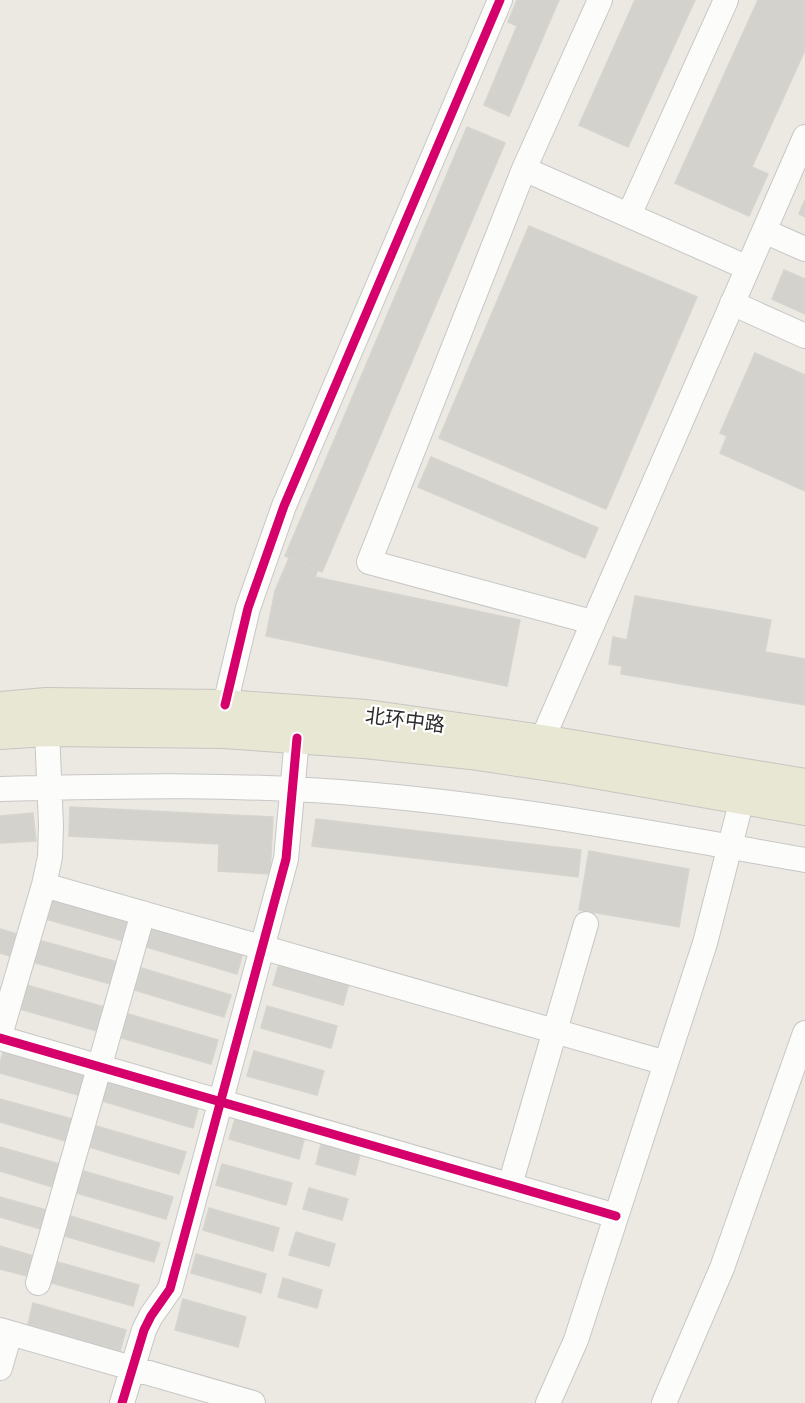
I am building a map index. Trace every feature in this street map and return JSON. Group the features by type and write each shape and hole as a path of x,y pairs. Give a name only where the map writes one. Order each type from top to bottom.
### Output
{"main road":[{"name":"北环中路","path":"0,706 46,703 225,705 367,715 542,740 805,784"},
{"name":"北环中路","path":"0,734 47,731 224,733 364,743 471,754 805,810"}],"street":[{"path":"225,705 248,608 284,506 500,0"},
{"path":"592,622 369,562 524,169 600,0"},
{"path":"629,215 726,0"},
{"path":"542,740 805,137"},
{"path":"524,169 748,268"},
{"path":"764,231 805,249"},
{"path":"732,303 805,336"},
{"path":"47,731 50,857 0,1037 616,1216"},
{"path":"122,1403 144,1330 170,1289 286,859 297,738"},
{"path":"0,789 106,786 225,787 376,795 499,809 805,860"},
{"path":"548,1403 576,1340 705,943 742,799"},
{"path":"44,885 666,1063"},
{"path":"38,1283 143,913"},
{"path":"510,1185 586,924"},
{"path":"664,1403 722,1268 805,1033"},
{"path":"0,1368 5,1331 253,1403"}],"building":[{"path":"517,0 559,0 509,116 484,105 517,26 508,22"},
{"path":"635,0 695,0 628,147 579,125"},
{"path":"758,0 805,0 805,50 752,167 768,174 749,216 675,183"},
{"path":"467,127 505,143 322,572 285,556"},
{"path":"805,200 805,217 799,214"},
{"path":"529,226 697,297 606,509 439,438"},
{"path":"784,270 805,279 805,314 772,299"},
{"path":"755,353 805,375 805,491 720,453 727,436 720,433"},
{"path":"431,457 598,528 585,558 418,487"},
{"path":"289,558 318,570 315,577 520,620 507,686 266,636 275,591"},
{"path":"635,596 771,620 765,652 805,659 805,705 621,674 622,666 609,664 613,637 627,640"},
{"path":"70,807 273,817 270,874 218,871 219,844 69,836"},
{"path":"33,813 36,841 0,843 0,816"},
{"path":"316,819 581,850 578,877 312,846"},
{"path":"589,851 689,869 679,927 579,910"},
{"path":"49,893 134,917 127,942 42,918"},
{"path":"151,922 244,949 237,974 143,946"},
{"path":"0,929 17,934 10,956 0,953"},
{"path":"35,939 121,963 114,985 29,961"},
{"path":"280,960 350,980 343,1005 273,985"},
{"path":"138,967 231,995 224,1017 131,989"},
{"path":"23,984 108,1008 101,1032 16,1008"},
{"path":"267,1006 337,1026 331,1048 261,1028"},
{"path":"125,1013 218,1040 211,1064 118,1037"},
{"path":"4,1049 89,1073 82,1096 0,1073"},
{"path":"254,1051 324,1071 317,1095 247,1076"},
{"path":"106,1078 199,1105 193,1128 99,1100"},
{"path":"0,1099 76,1120 69,1142 0,1122"},
{"path":"236,1116 305,1136 299,1159 229,1139"},
{"path":"93,1125 186,1152 179,1174 86,1146"},
{"path":"322,1140 361,1151 355,1175 316,1164"},
{"path":"0,1147 63,1165 56,1188 0,1171"},
{"path":"222,1164 292,1183 286,1205 216,1185"},
{"path":"80,1170 173,1197 166,1219 73,1192"},
{"path":"309,1188 348,1199 342,1220 303,1209"},
{"path":"0,1197 50,1211 44,1230 0,1217"},
{"path":"209,1208 279,1228 273,1251 203,1230"},
{"path":"67,1215 160,1243 154,1262 61,1235"},
{"path":"296,1232 335,1244 329,1266 289,1255"},
{"path":"0,1246 37,1257 31,1277 0,1269"},
{"path":"196,1254 266,1274 261,1293 191,1273"},
{"path":"54,1261 139,1285 133,1306 48,1282"},
{"path":"283,1278 322,1290 317,1308 278,1297"},
{"path":"183,1299 246,1317 238,1347 175,1330"},
{"path":"33,1303 126,1330 120,1351 28,1324"}],"cycle path":[{"path":"225,705 248,608 284,506 500,0"},
{"path":"122,1403 144,1330 170,1289 286,859 297,738"},
{"path":"0,1038 616,1216"}]}
